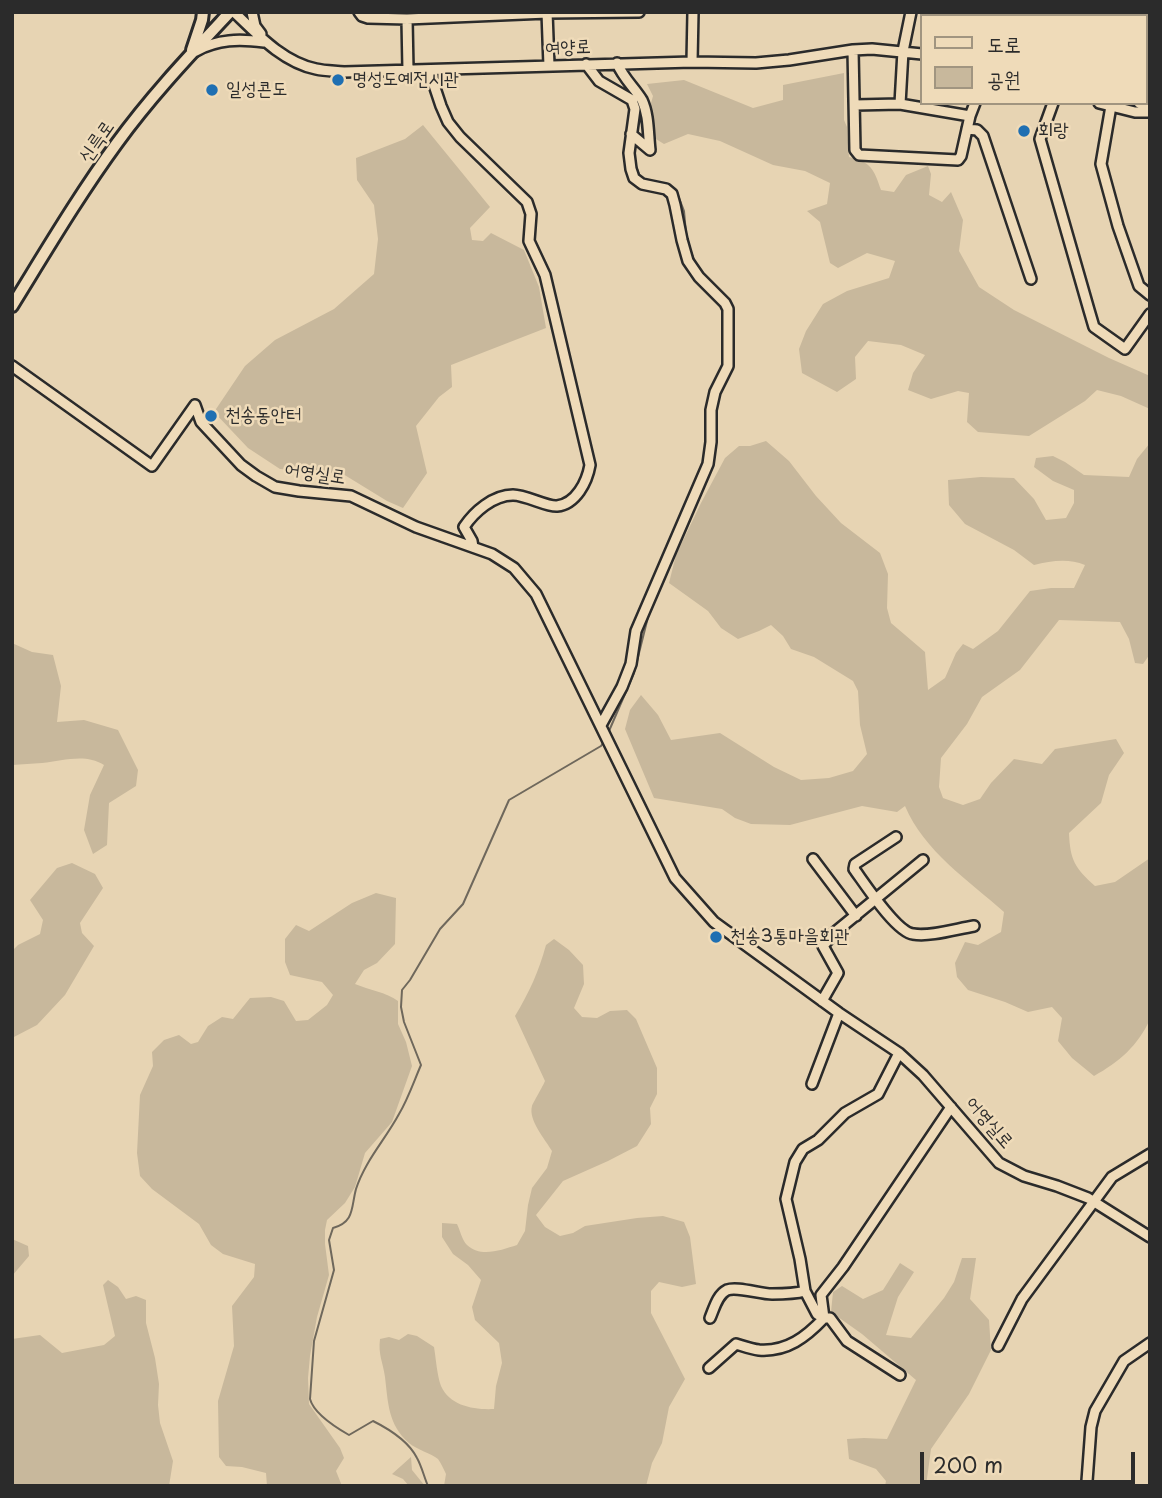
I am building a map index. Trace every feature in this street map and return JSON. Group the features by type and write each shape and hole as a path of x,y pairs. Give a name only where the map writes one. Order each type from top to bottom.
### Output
{"main road":[{"path":"191,54 203,12"},
{"name":"신륵로","path":"12,306 55,235 117,143 147,104 232,12"}],"street":[{"name":"여양로","path":"232,12 265,42 289,58 317,69 351,72 617,63 738,64 872,49 920,54"},
{"path":"252,12 255,26 265,42"},
{"path":"359,12 368,18 407,19 482,14 639,12"},
{"path":"692,12 692,62"},
{"path":"900,104 903,51 911,12"},
{"path":"547,13 549,66"},
{"path":"407,19 408,71"},
{"path":"191,54 220,41 265,42"},
{"path":"853,50 855,150 859,155 958,160 974,105"},
{"path":"617,63 628,84 642,101 647,114 650,149 631,134"},
{"path":"586,64 599,81 632,100 635,109 629,153 635,178 642,184 666,189 672,194 688,261 728,309 728,366 715,392 710,410 711,442 708,464 636,631 631,664 602,727"},
{"path":"432,70 448,122 527,202 531,214 529,241 544,275 590,465 581,489 569,501 555,506 513,495 495,499 482,508 464,527 473,547"},
{"path":"855,105 900,104 970,116"},
{"path":"1052,105 1040,139 1094,327 1125,349 1148,321"},
{"path":"1107,105 1150,113"},
{"path":"1111,106 1101,164 1118,226 1139,286 1150,295"},
{"path":"967,129 977,130 983,136 1031,279"},
{"name":"어영실로","path":"12,366 152,466 195,405 201,422 241,465 275,487 351,496 416,527 492,554 514,568 536,594 675,878 714,922 899,1053 923,1075 999,1163 1024,1176 1093,1201 1150,1237"},
{"path":"896,837 855,864 854,869 902,929 909,934 921,935 974,926"},
{"path":"813,859 856,916"},
{"path":"822,1001 838,973 824,946 834,933 923,860"},
{"path":"812,1084 839,1013"},
{"path":"899,1053 878,1094 845,1114 818,1140 803,1149 795,1162 786,1199 805,1291 817,1314 830,1318 847,1341 901,1375"},
{"path":"824,1318 821,1295 843,1268 951,1107"},
{"path":"998,1346 1022,1298 1112,1177 1150,1154"},
{"path":"710,1318 718,1299 726,1290 772,1294 805,1291"},
{"path":"709,1368 736,1344 759,1350 783,1348 808,1334 824,1318"},
{"path":"1085,1486 1095,1411 1124,1361 1150,1343"}],"green space":[{"path":"844,73 844,120 849,157 862,161 871,168 881,190 894,192 906,175 928,166 931,174 929,195 942,202 951,192 963,220 959,251 979,287 1014,310 1150,376 1150,409 1121,396 1097,390 1085,401 1029,436 978,432 967,422 969,393 958,391 931,399 908,390 913,373 925,355 901,345 868,341 855,357 856,379 837,392 802,373 799,349 806,331 823,304 847,291 889,278 895,261 867,253 838,268 830,263 820,222 807,211 827,204 830,183 805,171 773,165 720,141 688,134 664,144 651,136 648,114 653,96 647,84 684,80 753,108 783,100 783,85"},
{"path":"423,125 490,207 470,228 472,240 483,241 491,233 524,250 539,287 546,328 451,365 452,387 439,397 416,426 427,473 403,508 343,474 280,469 248,448 214,412 245,366 275,340 334,309 374,274 378,239 374,205 357,180 356,158 405,139"},
{"path":"766,441 789,461 841,523 880,553 888,574 887,608 891,623 925,652 928,690 945,678 963,644 973,649 998,631 1030,591 1074,588 1085,565 1053,561 1034,565 1014,550 965,524 949,505 948,480 1014,478 1034,499 1046,520 1066,518 1074,503 1074,490 1053,481 1034,467 1036,458 1053,456 1084,475 1129,477 1137,459 1150,443 1150,654 1143,664 1135,663 1129,639 1120,622 1059,620 1020,670 982,697 967,724 941,758 939,787 943,798 963,805 980,799 1014,759 1042,764 1055,749 1116,739 1124,753 1109,775 1101,803 1069,833 1072,857 1095,886 1115,882 1150,858 1150,1019 1127,1052 1094,1076 1072,1058 1058,1041 1062,1018 1052,1007 1028,1012 968,990 957,977 955,963 965,942 978,945 1001,932 1004,912 935,851 913,822 905,806 897,812 862,806 790,825 751,824 722,809 654,798 625,729 630,710 641,695 658,715 671,740 720,733 774,767 801,780 829,778 853,771 867,754 860,725 858,691 853,681 814,657 791,649 783,636 771,625 738,639 721,628 708,611 669,583 676,555 725,458 739,446"},
{"path":"12,643 32,652 53,655 61,686 57,722 84,720 118,730 138,770 136,786 109,803 107,845 93,854 84,830 90,795 104,765 82,759 12,765"},
{"path":"72,863 95,874 103,888 80,923 82,933 94,946 65,995 37,1025 12,1038 12,951 40,934 43,920 30,900 57,868"},
{"path":"376,893 396,898 395,944 377,963 364,970 355,984 398,1001 398,1024 412,1066 392,1122 365,1153 355,1187 345,1203 327,1220 325,1230 329,1275 310,1356 309,1404 340,1448 344,1458 336,1471 342,1486 267,1486 266,1473 226,1466 219,1457 218,1401 234,1346 232,1306 254,1277 255,1264 223,1254 211,1245 199,1224 152,1189 140,1176 137,1153 140,1095 153,1066 152,1052 164,1040 179,1035 191,1044 198,1042 208,1026 222,1017 233,1019 250,998 271,997 284,1001 296,1021 308,1020 327,1005 333,995 322,982 290,975 285,962 285,939 296,925 309,931 352,903"},
{"path":"554,939 583,965 584,984 574,1008 582,1017 597,1018 610,1011 627,1010 636,1019 657,1068 657,1094 650,1108 651,1124 637,1146 563,1181 536,1215 545,1227 560,1236 585,1226 637,1218 663,1216 684,1222 690,1237 696,1284 682,1287 659,1282 651,1291 651,1313 685,1379 669,1407 662,1443 652,1463 646,1486 444,1486 446,1474 438,1459 409,1443 393,1421 380,1354 380,1339 389,1337 399,1340 408,1334 417,1336 434,1347 441,1386 450,1398 479,1409 494,1409 502,1363 499,1343 475,1320 472,1307 481,1280 468,1265 453,1254 442,1237 442,1223 457,1224 467,1245 485,1252 517,1245 525,1231 532,1188 547,1168 552,1151 531,1111 545,1081 515,1016 533,982 546,945"},
{"path":"12,1239 28,1246 29,1256 12,1276"},
{"path":"962,1258 976,1258 970,1299 989,1320 991,1350 969,1394 931,1449 926,1486 885,1486 886,1481 876,1469 849,1459 847,1439 887,1439 916,1380 862,1334 831,1312 833,1292 842,1286 863,1299 883,1290 900,1263 914,1272 898,1297 886,1335 911,1338 944,1298 954,1282"},
{"path":"108,1280 118,1287 126,1299 136,1296 146,1300 146,1323 159,1384 160,1423 173,1461 169,1486 12,1486 12,1339 40,1335 62,1353 104,1345 115,1336 103,1285"},
{"path":"411,1457 412,1470 425,1486 409,1486 403,1479 392,1474"}],"waterway":[{"path":"614,71 629,93"},
{"path":"634,149 640,177"},
{"path":"654,182 676,190 684,211 690,249 702,274"},
{"path":"726,298 732,307"},
{"path":"732,313 732,366"},
{"path":"718,399 722,387"},
{"path":"714,454 715,439"},
{"path":"704,484 709,473"},
{"path":"609,731 634,673 654,601"},
{"path":"428,1486 413,1452 398,1436 373,1421 349,1435 320,1415 312,1405 310,1399 314,1341 334,1270 329,1240 333,1228 349,1218 360,1179 394,1124 421,1065 404,1022 402,990 440,929 463,904 509,800 603,743"}],"place":[{"name":"명성도예전시관","path":"338,80"},
{"name":"일성콘도","path":"212,90"},
{"name":"회랑","path":"1024,131"},
{"name":"천송동안터","path":"211,416"},
{"name":"천송3통마을회관","path":"716,937"}]}
